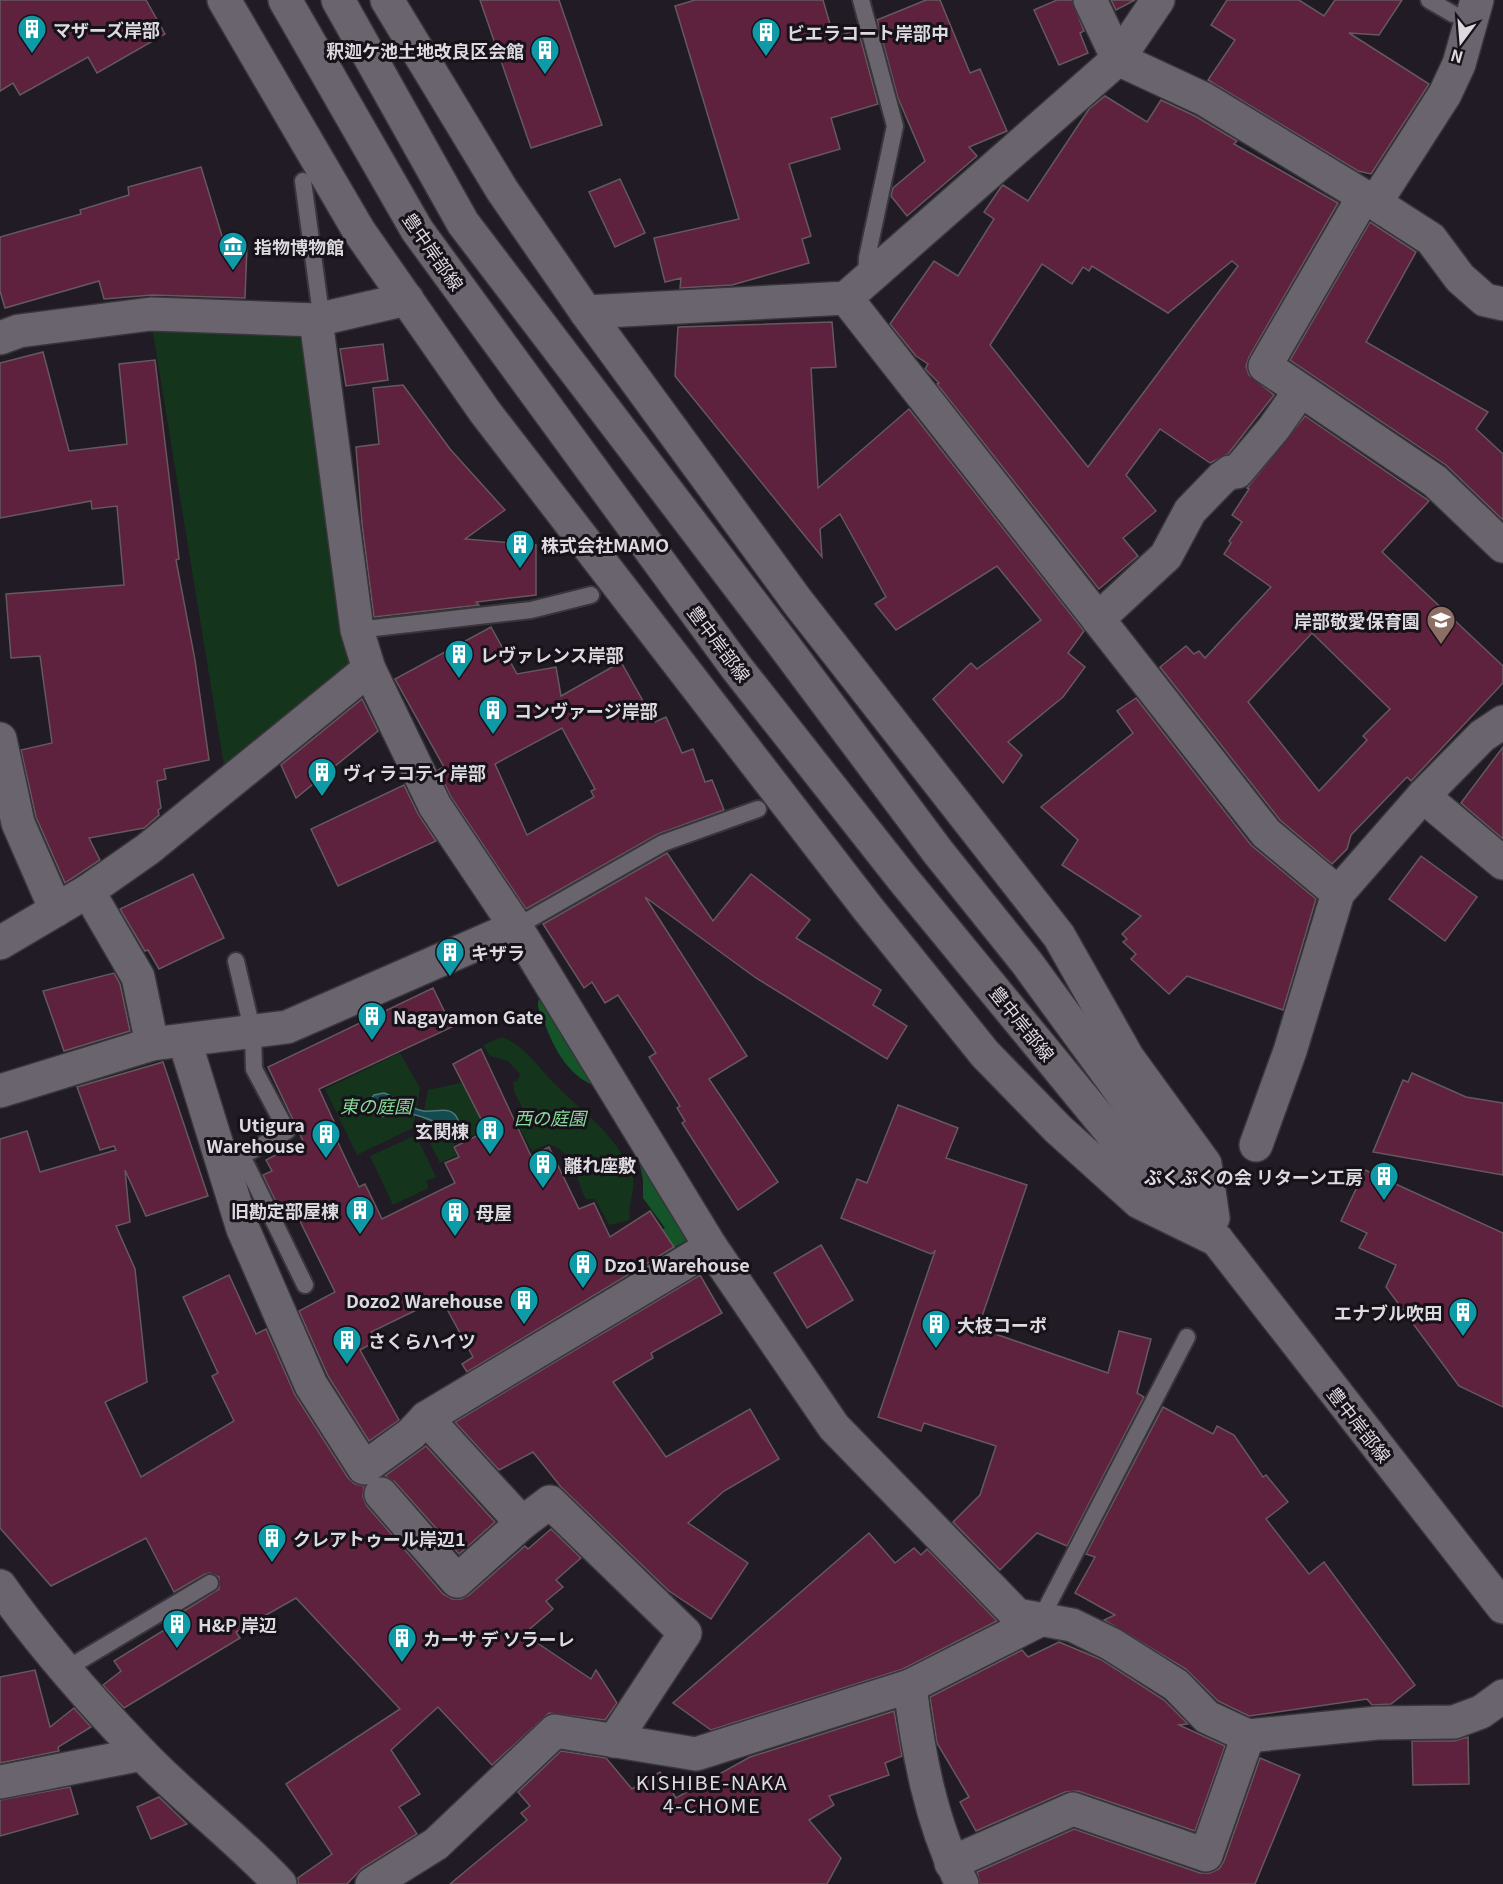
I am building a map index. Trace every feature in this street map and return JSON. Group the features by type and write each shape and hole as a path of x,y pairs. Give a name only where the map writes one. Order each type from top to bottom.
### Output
{"street":[{"path":"224,0 359,231 485,412 869,910 985,1054 1058,1129 1139,1202 1217,1240"},
{"name":"豊中岸部線","path":"285,0 417,230 736,667 903,879 1156,1187 1217,1240"},
{"name":"豊中岸部線","path":"338,0 463,223 938,852 1028,963 1178,1170 1217,1240 1503,1607"},
{"path":"387,0 502,190 586,312 797,601 1059,936 1128,1058 1204,1164 1217,1240"},
{"path":"1090,0 1118,59 1204,99 1370,200 1431,239 1460,278 1485,300 1503,304"},
{"path":"586,312 856,289 1118,59 1158,0"},
{"path":"1465,7 1459,64 1445,94 1370,200 1265,366 1435,481 1503,546"},
{"path":"856,289 1098,619 1266,833 1338,893"},
{"path":"0,338 19,331 151,314 316,320 407,299"},
{"path":"316,320 357,630 369,669 435,806 516,927 711,1247 834,1427 1017,1615 1072,1624 1112,1644 1176,1684 1208,1717 1248,1736 1366,1724 1454,1722 1482,1712 1503,1696"},
{"path":"1098,619 1166,556 1190,511 1222,478 1230,472 1238,472 1274,428 1300,391"},
{"path":"0,943 88,891 148,849 369,669"},
{"path":"1256,1146 1290,1051 1338,893 1423,796 1482,736 1503,722"},
{"path":"0,739 18,823 56,910"},
{"path":"1423,796 1503,863"},
{"path":"88,891 138,977 152,1044"},
{"path":"0,1091 152,1044 185,1042 287,1028 516,927"},
{"path":"185,1042 243,1229 311,1384 364,1468 411,1434 426,1418 711,1247"},
{"path":"426,1418 522,1523"},
{"path":"381,1494 458,1581 522,1523 550,1502 685,1633 614,1741"},
{"path":"0,1586 25,1623 142,1754 248,1849 280,1884"},
{"path":"372,1884 436,1844 555,1731 696,1754 910,1686 1040,1620"},
{"path":"910,1686 918,1753 956,1873 1073,1809 1206,1855 1248,1736"},
{"path":"0,1782 142,1754"}],"lane":[{"path":"856,289 867,258 895,126 861,0"},
{"path":"1429,0 1465,7"},
{"path":"303,181 320,307 316,320"},
{"path":"357,630 531,610 591,595"},
{"path":"516,927 663,843 758,809"},
{"path":"236,961 254,1033 255,1070 286,1131 242,1156 305,1285"},
{"path":"1040,1620 1187,1337"},
{"path":"66,1668 210,1583"}],"green space":[{"path":"152,327 292,331 309,346 355,671 226,778"},
{"path":"542,994 593,1085 576,1074 557,1051 539,1009 538,1002"},
{"name":"西の庭園","path":"502,1037 524,1051 618,1148 633,1180 630,1220 609,1225 595,1199 586,1199 573,1166 564,1153 557,1148 548,1144 532,1151 520,1129 522,1122 519,1116 524,1111 514,1092 513,1082 518,1080 520,1074 508,1061 490,1056 483,1045"},
{"name":"東の庭園","path":"400,1053 420,1088 413,1128 357,1155 325,1089"},
{"path":"463,1084 486,1129 452,1146 457,1155 440,1163 421,1126 428,1090"},
{"path":"416,1135 436,1177 426,1181 429,1188 393,1205 370,1156"},
{"path":"638,1156 693,1237 649,1261 645,1241 665,1228 643,1198 643,1180"}],"shaded area":[{"path":"384,1093 418,1110 452,1112 458,1120 451,1126 405,1113 389,1116 372,1114 369,1102 374,1095"}],"building":[{"name":"マザーズ岸部","path":"0,0 146,0 165,34 97,73 88,57 20,95 13,83 0,91"},
{"name":"釈迦ケ池土地改良区会館","path":"480,0 559,0 602,125 531,148"},
{"name":"ビエラコート岸部中","path":"695,0 823,0 834,38 858,29 878,104 831,118 840,149 789,164 811,236 802,239 809,263 732,285 680,288 681,278 665,282 654,238 739,219 675,6"},
{"path":"926,0 940,0 970,73 980,69 1007,131 969,147 977,156 907,216 891,196 893,188 925,161 898,98 877,20"},
{"path":"1057,0 1072,0 1084,31 1080,33 1088,53 1059,65 1034,10"},
{"path":"1111,0 1135,0 1116,10"},
{"path":"1227,0 1299,0 1324,16 1335,0 1402,0 1379,35 1349,33 1429,84 1371,174 1358,171 1208,80 1235,40 1211,25"},
{"path":"1105,96 1147,122 1161,100 1195,116 1237,141 1234,144 1338,203 1249,357 1246,366 1249,375 1274,395 1228,454 1210,463 1160,429 1126,475 1156,511 1123,538 1138,556 1099,589 937,384 939,383 925,369 928,364 916,356 890,324 934,261 958,276 994,219 984,212 1003,185 1028,201 1089,109","holes":["1232,261 1238,266 1088,467 990,345 1042,264 1072,284 1083,267 1089,271 1092,266 1168,313"]},
{"path":"201,167 225,246 247,246 245,298 152,295 104,299 99,281 5,308 0,291 0,237 81,214 80,210 129,195 128,187"},
{"path":"620,179 645,233 615,247 589,192"},
{"path":"1370,222 1416,252 1366,342 1488,412 1476,429 1503,454 1503,520 1446,465 1290,360"},
{"path":"832,322 836,367 811,368 818,488 909,409 1084,631 1068,653 1085,667 1063,697 1008,742 1022,755 1003,783 933,699 971,663 977,669 1041,620 997,566 896,630 875,604 886,597 840,514 820,529 822,557 675,376 678,327"},
{"path":"383,344 388,380 346,386 340,349"},
{"path":"43,352 69,451 127,444 119,364 155,360 179,559 176,560 195,660 209,760 164,769 166,779 157,781 161,808 158,810 159,815 144,828 89,838 100,860 65,883 36,817 21,750 52,743 40,656 11,658 6,594 124,585 117,506 92,509 91,501 0,518 0,363"},
{"path":"403,385 450,449 505,510 465,539 536,545 536,595 476,602 479,605 374,617 362,524 356,447 379,444 373,388"},
{"path":"1305,416 1429,501 1382,552 1503,666 1503,683 1411,781 1407,777 1351,835 1347,849 1332,864 1280,820 1160,667 1186,646 1194,654 1199,651 1205,658 1271,587 1224,554 1231,543 1229,541 1242,522 1232,515 1249,489 1247,488","holes":["1312,633 1390,709 1363,736 1367,740 1319,791 1248,702"]},
{"path":"491,627 517,674 556,667 561,696 621,662 655,722 666,717 682,753 693,749 705,782 712,780 724,810 658,834 526,909 451,797 438,770 444,767 395,679","holes":["562,728 595,789 591,791 594,797 527,835 495,764"]},
{"path":"1136,698 1251,845 1316,899 1283,1010 1187,976 1169,994 1131,959 1136,954 1123,942 1127,939 1122,934 1141,916 1062,865 1078,840 1041,807 1133,733 1117,711"},
{"path":"362,699 378,731 296,798 281,765"},
{"path":"1503,747 1503,839 1461,803"},
{"path":"404,785 418,814 436,841 338,886 311,829"},
{"path":"667,853 713,921 751,874 810,920 796,938 881,990 873,1005 907,1026 887,1059 756,978 645,897 747,1056 709,1079 778,1182 738,1210 682,1123 685,1121 677,1108 680,1106 649,1057 656,1053 618,995 605,1003 592,982 584,988 543,924"},
{"path":"1421,856 1477,897 1445,941 1389,899"},
{"path":"193,874 224,938 159,969 148,950 145,951 120,909"},
{"path":"114,973 120,984 130,1031 64,1051 43,991"},
{"path":"433,988 452,1027 319,1089 336,1126 331,1128 359,1187 365,1184 382,1219 455,1183 445,1163 459,1157 454,1147 487,1131 453,1064 481,1049 531,1156 549,1147 579,1209 594,1203 610,1237 650,1211 674,1247 467,1372 462,1364 473,1357 441,1298 371,1332 376,1341 360,1350 399,1420 369,1441 328,1376 299,1311 335,1292 291,1203 279,1208 263,1175 272,1171 266,1160 303,1141 268,1067"},
{"path":"163,1062 208,1196 146,1216 125,1170 130,1222 116,1226 135,1269 147,1382 105,1402 141,1477 234,1421 212,1376 218,1373 183,1297 229,1275 256,1334 266,1329 295,1395 348,1478 355,1484 364,1486 363,1497 367,1506 443,1594 452,1599 461,1599 469,1595 525,1546 528,1549 551,1529 581,1558 556,1580 563,1587 546,1601 553,1609 524,1634 591,1679 596,1670 617,1703 605,1720 549,1713 492,1765 438,1707 391,1750 420,1794 399,1807 417,1834 362,1868 347,1884 298,1884 298,1878 332,1854 286,1784 400,1709 296,1598 236,1632 240,1638 124,1708 103,1685 121,1671 114,1661 187,1616 184,1611 219,1589 219,1577 210,1573 205,1574 174,1592 146,1538 51,1586 0,1528 0,1139 27,1131 40,1172 116,1150 114,1146 100,1150 77,1087"},
{"path":"1412,1073 1466,1097 1503,1103 1503,1175 1373,1152 1403,1080 1408,1082"},
{"path":"898,1105 958,1128 946,1158 1027,1185 978,1328 1108,1373 1119,1331 1151,1339 1137,1393 1144,1397 1067,1546 1037,1533 1000,1570 953,1522 980,1495 996,1446 924,1423 921,1431 878,1417 935,1251 931,1254 841,1218 857,1179 867,1183"},
{"name":"エナブル吹田","path":"1365,1170 1503,1233 1503,1407 1459,1386 1386,1287 1396,1265 1359,1248 1367,1233 1341,1221"},
{"path":"821,1245 853,1300 807,1328 774,1273"},
{"path":"700,1275 722,1313 651,1353 653,1358 613,1382 666,1457 750,1409 779,1459 724,1491 688,1523 748,1563 711,1619 669,1591 561,1487 533,1452 499,1470 455,1422"},
{"path":"1163,1407 1213,1434 1217,1426 1234,1435 1263,1477 1266,1475 1288,1502 1266,1519 1309,1574 1324,1562 1415,1685 1391,1704 1372,1705 1367,1699 1249,1716 1218,1701 1186,1669 1104,1620 1115,1615 1075,1593 1095,1557 1086,1554"},
{"path":"426,1446 495,1522 459,1554 395,1482 385,1476"},
{"path":"869,1533 895,1563 914,1548 921,1555 927,1549 997,1621 903,1669 711,1730 673,1703"},
{"path":"1059,1642 1102,1660 1164,1700 1188,1724 1179,1725 1225,1746 1195,1831 1078,1791 1065,1792 976,1831 960,1802 969,1797 937,1743 930,1697 1022,1650 1028,1657"},
{"path":"35,1670 50,1727 74,1708 91,1727 58,1747 59,1751 0,1763 0,1677"},
{"path":"894,1711 902,1756 885,1763 889,1775 829,1796 834,1805 809,1820 841,1858 827,1884 450,1884 527,1820 521,1813 530,1806 518,1792 561,1751 606,1758 632,1789 660,1772 676,1798 750,1757"},
{"path":"1468,1737 1469,1784 1413,1785 1412,1741 1454,1741"},
{"path":"1260,1758 1300,1775 1255,1884 980,1884 977,1872 1074,1829 1200,1873 1210,1873 1219,1869 1224,1861"},
{"path":"70,1787 78,1814 0,1836 0,1800"},
{"path":"159,1797 187,1824 151,1839 137,1807"}],"place":[{"name":"マザーズ岸部","path":"32,54"},
{"name":"ビエラコート岸部中","path":"766,58"},
{"name":"釈迦ケ池土地改良区会館","path":"545,76"},
{"name":"指物博物館","path":"233,272"},
{"name":"株式会社MAMO","path":"520,570"},
{"name":"岸部敬愛保育園","path":"1441,646"},
{"name":"レヴァレンス岸部","path":"459,680"},
{"name":"コンヴァージ岸部","path":"493,736"},
{"name":"ヴィラコティ岸部","path":"322,798"},
{"name":"キザラ","path":"450,978"},
{"name":"Nagayamon Gate","path":"372,1042"},
{"name":"玄関棟","path":"490,1156"},
{"name":"Utigura Warehouse","path":"326,1160"},
{"name":"離れ座敷","path":"543,1190"},
{"name":"ぷくぷくの会 リターン工房","path":"1384,1202"},
{"name":"旧勘定部屋棟","path":"360,1236"},
{"name":"母屋","path":"455,1238"},
{"name":"Dzo1 Warehouse","path":"583,1290"},
{"name":"Dozo2 Warehouse","path":"524,1326"},
{"name":"エナブル吹田","path":"1463,1338"},
{"name":"大枝コーポ","path":"936,1350"},
{"name":"さくらハイツ","path":"347,1366"},
{"name":"クレアトゥール岸辺1","path":"272,1564"},
{"name":"H&P 岸辺","path":"177,1650"},
{"name":"カーサ デ ソラーレ","path":"402,1664"}],"district":[{"name":"KISHIBE-NAKA 4-CHOME","path":"712,1792"}]}
